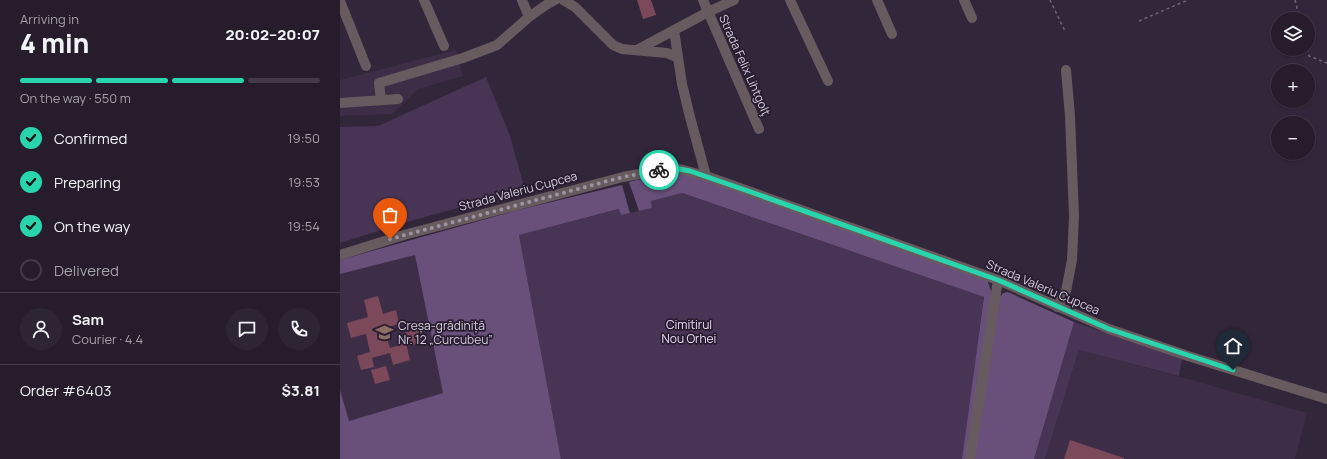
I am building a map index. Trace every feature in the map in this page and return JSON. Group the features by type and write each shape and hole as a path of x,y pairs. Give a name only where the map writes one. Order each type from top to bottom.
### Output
{"street":[{"path":"424,0 444,46"},
{"path":"522,0 529,17"},
{"path":"381,100 379,83 463,58 497,46 529,17 555,0"},
{"path":"563,0 575,7 613,45 622,49 668,53 678,58"},
{"name":"Strada Felix Lihtgolţ","path":"702,0 759,129"},
{"name":"Strada Felix Lihtgolţ","path":"637,50 708,12 734,0"},
{"path":"790,0 828,81"},
{"path":"877,0 892,34"},
{"path":"964,0 972,18"},
{"path":"340,1 366,66"},
{"path":"674,30 682,84 706,176"},
{"path":"1057,307 1066,291 1072,260 1073,231 1070,116 1066,70"},
{"path":"340,103 398,99"},
{"name":"Strada Valeriu Cupcea","path":"340,255 404,235 623,177 666,169 679,169 706,176 998,280 1109,329 1327,399"},
{"path":"970,459 998,280"}],"path":[{"path":"1050,0 1065,31"},
{"path":"1139,21 1188,0"},
{"path":"1295,0 1298,12"},
{"path":"1309,56 1327,63"}],"shaded area":[{"path":"456,50 463,76 418,89 392,114 340,116 340,80"},
{"path":"671,172 685,174 756,197 982,277 988,282 992,294 967,459 962,459 984,297 682,193 651,201 652,208 639,211 629,182"},
{"path":"622,185 630,213 621,215 619,209 519,235 561,459 340,459 340,390 349,421 443,393 415,255 340,274 340,260 514,211"},
{"name":"Creșa-grădiniță Nr. 12 „Curcubeu”","path":"415,254 443,393 349,421 340,390 340,274"},
{"path":"1008,292 1074,322 1034,459 974,459 998,300 1003,293"},
{"path":"1079,350 1307,413 1295,459 1045,459"}],"green space":[{"path":"486,77 510,136 525,190 410,221 340,243 340,127 378,126"},
{"name":"Cimitirul Nou Orhei","path":"681,193 984,297 962,459 561,459 519,235 620,209 621,215 652,208 651,201"},
{"path":"1074,322 1182,359 1179,376 1079,350 1045,459 1034,459"}],"building":[{"path":"637,0 651,0 656,15 643,19"},
{"path":"378,296 383,314 396,310 399,324 384,328 390,348 406,343 410,360 393,365 390,353 372,358 374,367 361,370 357,356 370,352 366,334 351,338 347,323 368,317 364,300"},
{"path":"419,328 423,342 408,346 404,333"},
{"path":"386,366 390,380 375,384 371,370"},
{"path":"1070,440 1124,458 1124,459 1064,459"}],"way so far":[{"path":"390,239 506,207 623,177 659,170"}],"place":[{"name":"Creșa-grădiniță Nr. 12 „Curcubeu”","path":"385,332"}],"route":[{"path":"659,170 679,169 706,176 998,280 1074,315 1109,329 1233,370"}]}
